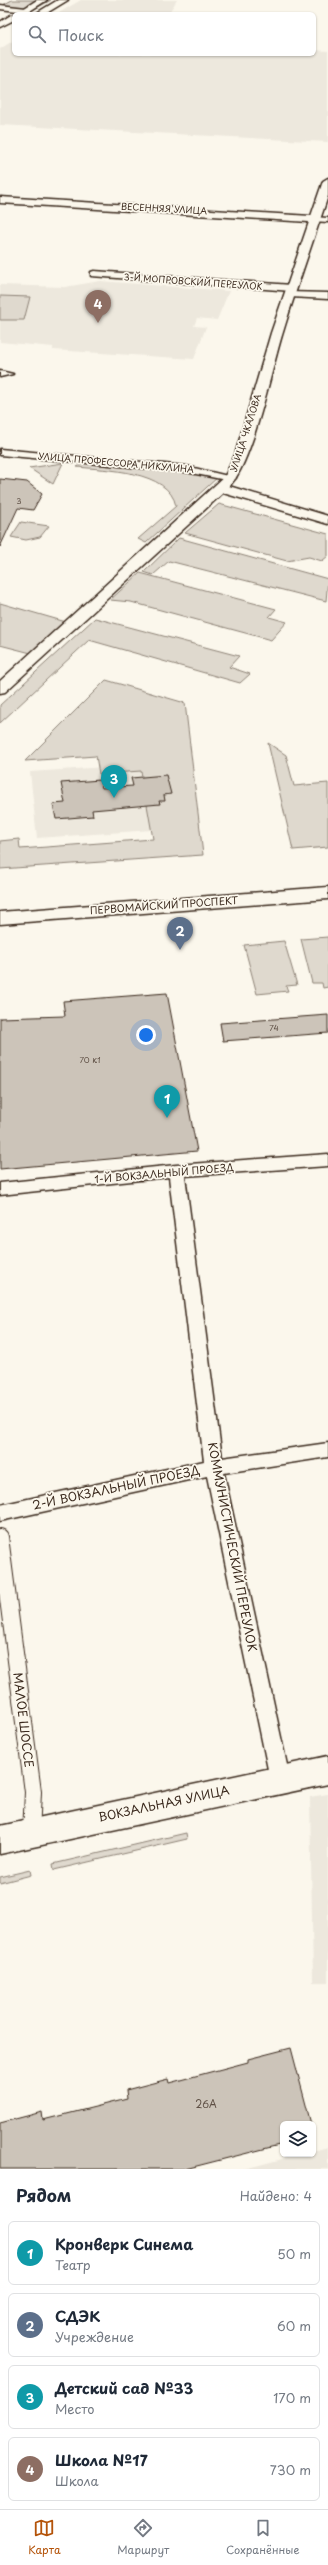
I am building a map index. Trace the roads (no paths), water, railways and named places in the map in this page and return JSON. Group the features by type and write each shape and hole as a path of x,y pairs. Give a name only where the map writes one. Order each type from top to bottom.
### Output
{"main road":[{"name":"ПЕРВОМАЙСКИЙ ПРОСПЕКТ","path":"0,918 328,893"},
{"name":"ПЕРВОМАЙСКИЙ ПРОСПЕКТ","path":"0,932 328,907"},
{"name":"ВОКЗАЛЬНАЯ УЛИЦА","path":"0,1840 280,1779 328,1770"}],"street":[{"path":"0,7 22,12 43,0"},
{"path":"43,12 64,0"},
{"path":"0,25 12,18"},
{"name":"УЛИЦА ЧКАЛОВА","path":"0,690 210,495 221,488 231,478 241,455 291,291 328,181"},
{"name":"ВЕСЕННЯЯ УЛИЦА","path":"0,200 328,220"},
{"name":"3-Й МОПРОВСКИЙ ПЕРЕУЛОК","path":"94,274 291,291 328,296"},
{"name":"УЛИЦА ПРОФЕССОРА НИКУЛИНА","path":"0,452 186,469 216,473 231,478"},
{"path":"231,478 328,508"},
{"path":"221,488 328,520"},
{"name":"1-Й ВОКЗАЛЬНЫЙ ПРОЕЗД","path":"0,1189 176,1171 328,1160"},
{"name":"КОММУНИСТИЧЕСКИЙ ПЕРЕУЛОК","path":"176,1171 214,1468 280,1779"},
{"name":"2-Й ВОКЗАЛЬНЫЙ ПРОЕЗД","path":"0,1513 214,1468 328,1450"},
{"name":"МАЛОЕ ШОССЕ","path":"0,1536 32,1792 31,1833"}],"place":[{"name":"Школа №17","path":"98,323"},
{"name":"Детский сад №33","path":"114,798"},
{"name":"СДЭК","path":"180,950"},
{"name":"Кронверк Синема","path":"167,1118"}]}
